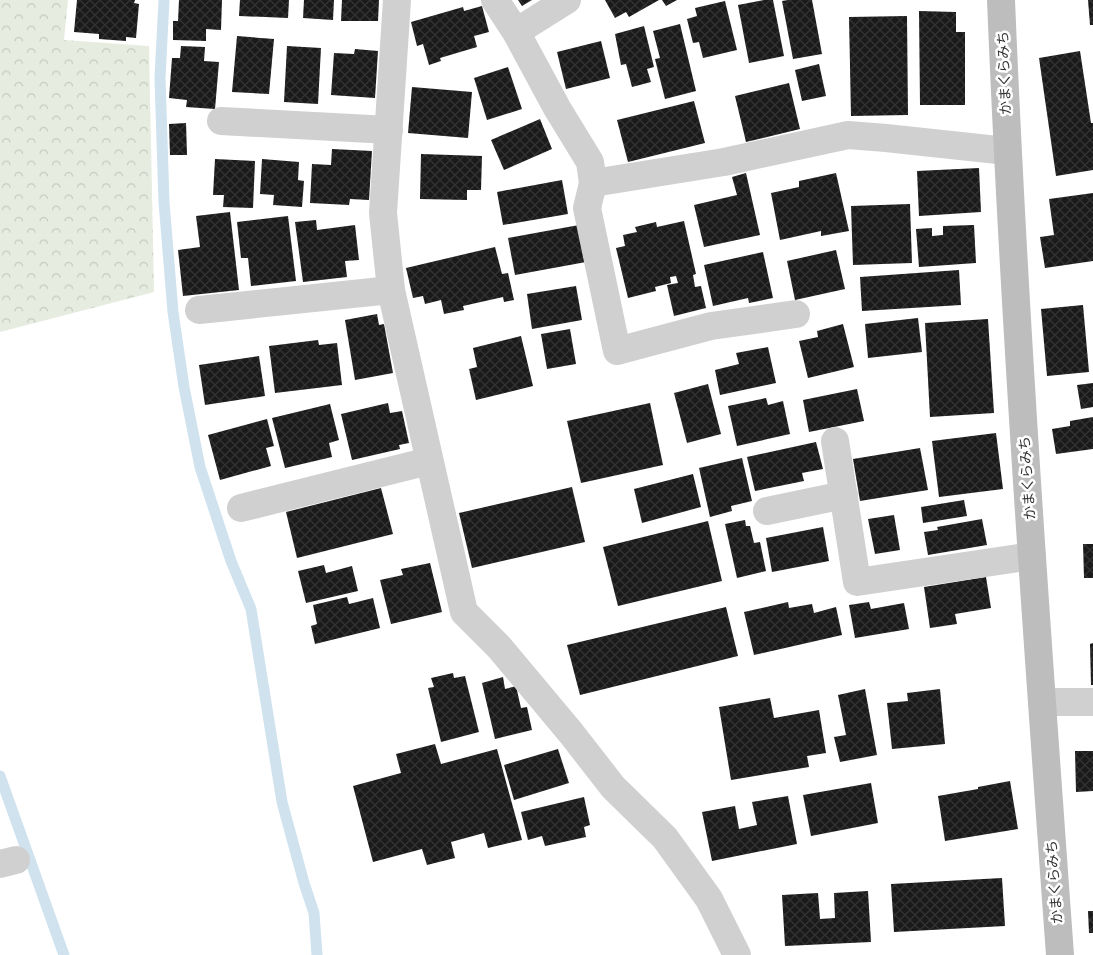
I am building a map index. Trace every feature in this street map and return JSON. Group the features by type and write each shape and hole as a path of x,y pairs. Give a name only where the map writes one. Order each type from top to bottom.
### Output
{"main road":[{"name":"かまくらみち","path":"1001,0 1007,151 1032,556 1060,955"}],"street":[{"path":"398,0 383,213 391,290 464,612 499,647 571,733 612,788 666,838 709,899 737,955"},
{"path":"496,0 590,162 593,183 587,208 617,352 711,326 796,314"},
{"path":"516,32 567,0"},
{"path":"221,122 389,130"},
{"path":"593,183 724,162 848,135 1007,151"},
{"path":"198,310 391,290"},
{"path":"835,441 857,582 1032,556"},
{"path":"240,508 429,460"},
{"path":"767,511 844,495"},
{"path":"1042,702 1093,702"}],"green space":[{"path":"0,0 68,0 64,40 149,46 154,292 0,332"}],"building":[{"path":"77,0 135,0 134,3 139,4 136,38 126,37 126,41 99,39 99,34 74,32"},
{"path":"179,0 222,0 221,30 206,29 206,41 173,40 173,21 178,21"},
{"path":"240,0 289,0 288,18 239,16"},
{"path":"304,0 334,0 333,20 303,18"},
{"path":"342,0 379,0 378,21 341,21"},
{"path":"518,0 532,0 522,6"},
{"path":"605,0 659,0 629,17 626,12 615,18"},
{"path":"662,0 677,0 666,6"},
{"path":"773,0 784,56 749,63 738,5"},
{"path":"812,0 822,54 793,59 782,1"},
{"path":"1088,0 1093,0 1093,25 1090,25"},
{"path":"725,1 737,50 703,58 699,42 693,43 687,19 697,16 695,8"},
{"path":"482,6 489,32 474,36 477,47 440,58 441,61 429,65 423,44 417,46 411,22 463,7 464,11"},
{"path":"919,11 956,12 956,32 965,32 965,105 920,105"},
{"path":"907,16 908,115 851,116 849,17"},
{"path":"680,24 696,91 665,99 655,59 660,58 653,31"},
{"path":"644,26 654,67 647,69 651,82 632,87 626,64 621,65 615,34"},
{"path":"237,36 274,39 269,94 232,92"},
{"path":"601,41 610,78 566,89 557,52"},
{"path":"181,46 205,47 204,61 219,62 215,109 186,107 187,100 169,98 172,58 180,58"},
{"path":"287,46 321,48 318,104 284,102"},
{"path":"355,49 378,51 375,98 331,95 334,53 354,54"},
{"path":"1080,51 1091,123 1093,123 1093,170 1056,176 1039,58"},
{"path":"819,64 826,96 802,101 795,70"},
{"path":"508,67 522,109 487,120 474,78"},
{"path":"789,83 800,129 746,142 735,96"},
{"path":"412,87 472,92 468,138 408,133"},
{"path":"694,101 705,143 628,162 617,120"},
{"path":"540,119 552,149 504,170 491,140"},
{"path":"186,123 187,155 170,155 169,124"},
{"path":"332,149 372,151 369,200 350,199 349,205 310,203 312,164 331,165"},
{"path":"421,154 482,156 481,190 467,190 467,200 420,199"},
{"path":"215,159 255,161 253,208 223,207 224,195 213,195"},
{"path":"262,159 299,162 298,180 304,181 302,207 273,205 274,195 260,194"},
{"path":"979,168 981,212 919,216 917,171"},
{"path":"746,173 760,235 704,247 694,205 737,195 732,177"},
{"path":"836,173 849,231 821,236 821,231 780,240 771,193 799,187 799,181"},
{"path":"562,180 568,214 503,225 497,192"},
{"path":"1093,193 1093,261 1045,268 1040,237 1054,235 1049,199"},
{"path":"910,204 912,263 853,265 851,206"},
{"path":"230,212 239,290 183,296 178,250 200,247 196,216"},
{"path":"288,216 296,281 251,286 248,258 241,258 237,222"},
{"path":"316,220 317,230 355,225 359,260 345,261 347,277 303,282 295,222"},
{"path":"684,221 696,274 693,275 695,287 701,286 706,308 674,316 667,285 678,283 676,276 670,277 671,283 655,287 656,291 628,298 616,248 625,246 623,235 637,232 635,227 656,222 657,227"},
{"path":"579,225 586,262 515,275 508,238"},
{"path":"974,225 976,263 919,267 916,229 932,228 932,236 943,235 943,226"},
{"path":"495,247 502,274 508,273 514,300 504,302 503,297 463,306 464,310 444,314 441,300 425,304 423,296 413,298 406,268"},
{"path":"836,250 845,289 795,300 787,261"},
{"path":"763,252 773,298 749,303 748,298 713,306 704,265"},
{"path":"959,270 961,305 862,311 860,277"},
{"path":"576,286 582,320 532,329 527,294"},
{"path":"1083,305 1089,372 1047,376 1041,309"},
{"path":"377,314 379,325 384,324 393,373 355,380 345,320"},
{"path":"918,318 922,352 868,358 865,324"},
{"path":"988,319 994,413 930,417 925,323"},
{"path":"843,324 854,367 808,378 799,341 818,337 817,331"},
{"path":"570,329 576,364 547,369 541,334"},
{"path":"521,336 533,386 476,400 469,369 477,367 473,348"},
{"path":"318,340 319,345 337,343 342,385 275,393 269,346"},
{"path":"768,347 776,383 720,395 715,370 739,364 736,353"},
{"path":"259,356 265,396 205,405 199,365"},
{"path":"1093,383 1093,407 1081,409 1077,385"},
{"path":"708,384 721,434 687,443 674,393"},
{"path":"857,389 864,421 809,432 803,400"},
{"path":"766,398 768,405 783,401 790,434 737,446 728,406"},
{"path":"388,403 390,413 402,411 409,443 399,445 400,449 352,460 341,414"},
{"path":"650,403 663,465 581,483 567,421"},
{"path":"330,404 339,440 329,443 332,457 285,468 272,418"},
{"path":"1093,417 1093,449 1056,454 1052,429 1070,426 1070,421"},
{"path":"267,419 274,446 266,448 271,466 220,480 208,435"},
{"path":"996,433 1003,489 939,497 932,441"},
{"path":"816,442 823,469 802,473 804,481 755,491 747,457"},
{"path":"920,448 928,490 860,501 853,459"},
{"path":"742,458 752,501 731,506 732,511 710,517 699,468"},
{"path":"693,474 701,507 642,523 634,489"},
{"path":"572,487 585,542 472,568 459,513"},
{"path":"381,488 393,534 297,558 286,512"},
{"path":"964,500 967,516 923,523 921,507"},
{"path":"894,515 900,550 875,554 868,519"},
{"path":"982,519 987,545 928,555 924,532 938,530 937,527"},
{"path":"745,520 746,526 750,526 754,543 760,542 766,571 737,578 725,524"},
{"path":"708,521 722,581 618,606 603,547"},
{"path":"823,527 829,561 772,572 766,538"},
{"path":"1083,544 1093,544 1093,578 1084,578"},
{"path":"430,563 442,612 391,624 380,580 403,575 401,569"},
{"path":"324,565 326,573 352,566 358,591 306,603 298,571"},
{"path":"986,577 991,608 955,614 957,624 930,628 924,587"},
{"path":"347,597 349,604 373,598 380,628 315,644 311,626 317,624 313,605"},
{"path":"788,602 789,608 812,604 814,613 836,607 842,635 754,655 744,612"},
{"path":"869,602 871,609 904,603 909,629 855,638 849,605"},
{"path":"726,607 738,656 580,695 567,645"},
{"path":"1093,643 1093,685 1091,685 1090,644"},
{"path":"453,673 454,678 465,676 479,732 441,742 428,688 434,687 431,678"},
{"path":"503,677 505,689 516,686 521,708 527,707 532,730 495,739 482,683"},
{"path":"865,689 877,755 840,762 834,737 846,735 838,695"},
{"path":"940,689 945,744 892,749 887,703 908,701 907,693"},
{"path":"770,698 774,718 819,710 826,753 807,756 809,767 731,780 719,707"},
{"path":"435,744 441,764 497,749 522,840 488,848 484,833 451,842 455,858 427,865 422,849 373,862 353,786 401,773 396,754"},
{"path":"558,749 569,783 514,800 504,765"},
{"path":"1075,751 1093,751 1093,791 1076,792"},
{"path":"1010,781 1018,829 945,841 938,796"},
{"path":"871,783 878,823 811,836 803,795"},
{"path":"788,796 797,844 712,861 702,812 735,806 739,829 757,825 752,802"},
{"path":"584,797 590,825 584,827 586,837 545,846 542,836 528,840 521,812"},
{"path":"1002,878 1005,926 894,932 891,884"},
{"path":"868,891 871,942 785,946 782,895 818,893 820,919 835,918 834,893"},
{"path":"1088,911 1093,911 1093,933 1089,933"}],"waterway":[{"path":"164,0 160,78 164,202 173,312 184,387 200,467 231,561 251,609 282,802 314,913 317,955"},
{"path":"0,776 64,955"}]}
